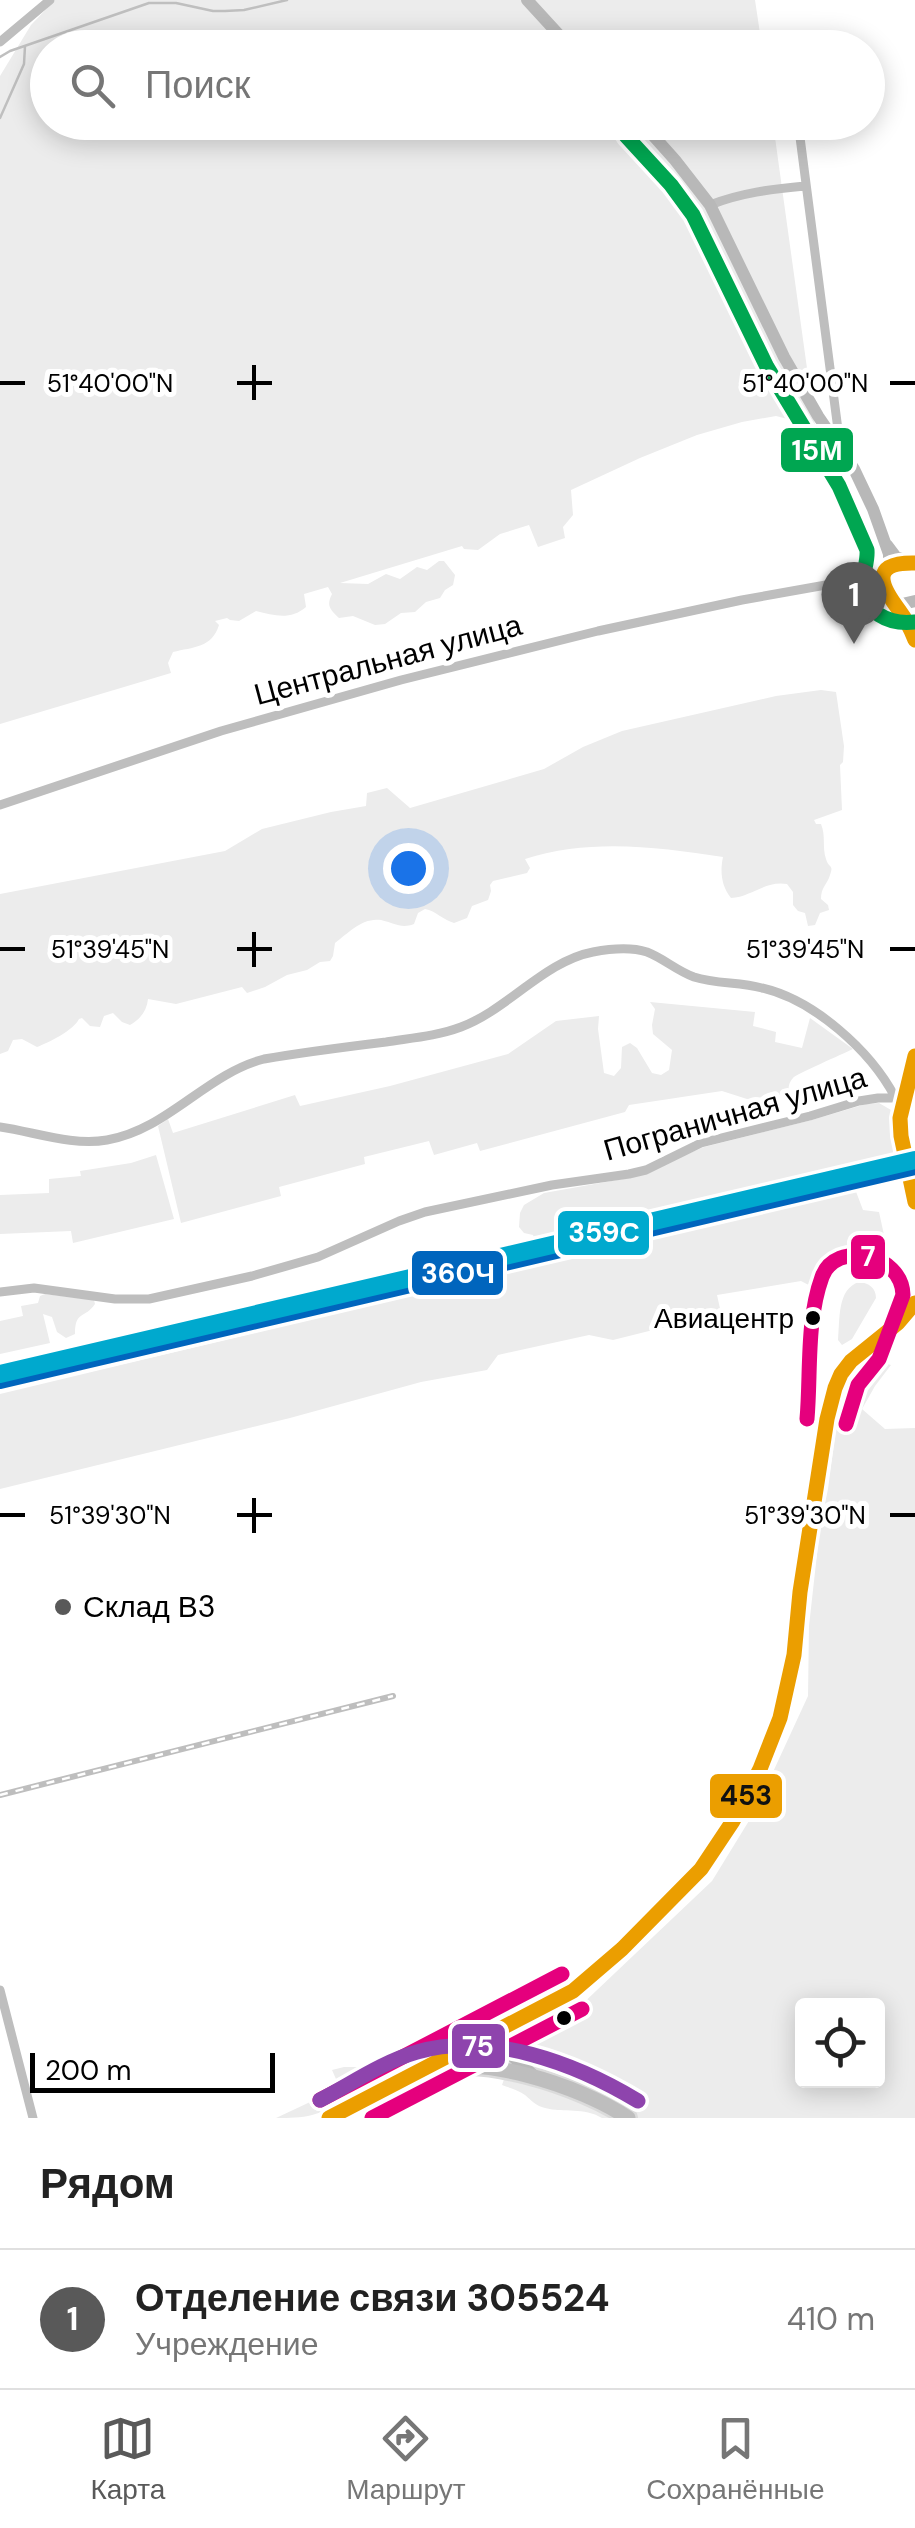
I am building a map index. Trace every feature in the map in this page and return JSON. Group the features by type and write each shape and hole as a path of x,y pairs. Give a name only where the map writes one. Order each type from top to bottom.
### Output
{"main road":[{"path":"527,0 554,30"},
{"path":"657,140 710,205 784,358 863,488 886,543 888,569"},
{"path":"886,543 896,556 914,563"},
{"path":"914,563 896,563 884,576 887,594 915,640"},
{"path":"887,594 902,604 915,601"},
{"path":"915,1056 899,1098 900,1128 915,1202"},
{"path":"328,2118 585,1982 701,1869 734,1821 780,1718 794,1655 800,1592 834,1388 851,1360 898,1324 915,1303"},
{"path":"498,2030 508,2052 534,2076"},
{"path":"473,2044 488,2063 505,2072"},
{"path":"421,2071 460,2066 534,2076 595,2099 628,2118"}],"street":[{"path":"0,42 50,0"},
{"path":"800,140 840,448"},
{"path":"710,205 770,189 805,186"},
{"name":"Центральная улица","path":"0,804 221,730 401,680 598,630 864,578 888,569"},
{"path":"864,578 876,581 887,594"},
{"path":"0,1128 92,1142 129,1135 240,1067 264,1059 422,1036 463,1026 566,961 587,953 616,950 648,952 703,980 760,987 784,995 853,1042 899,1098"},
{"name":"Пограничная улица","path":"0,1292 34,1288 148,1299 318,1258 425,1212 646,1170 701,1143 860,1101 899,1098"},
{"path":"0,1990 33,2118"}],"shaded area":[{"path":"55,0 755,0 759,30 30,30 30,140 775,140 815,426 776,416 697,435 571,490 573,515 563,527 565,538 538,547 529,525 500,534 478,550 462,546 340,583 368,584 386,574 400,579 417,567 427,570 444,561 455,575 453,585 440,598 426,602 415,612 401,613 385,624 375,625 353,616 339,618 330,607 332,594 328,587 304,594 306,607 295,614 256,611 239,621 215,621 219,625 216,633 207,642 173,652 168,663 171,673 0,724 0,76 31,25"},
{"path":"836,692 844,746 840,765 842,810 814,820 821,824 831,869 821,899 829,910 820,913 815,925 808,926 805,913 793,905 793,892 787,884 772,884 731,898 722,878 723,857 649,848 574,848 525,859 530,868 527,873 493,881 488,900 472,906 467,918 454,923 425,909 418,913 414,924 368,921 335,943 330,961 265,987 247,993 242,987 176,1004 148,999 143,1014 130,1025 113,1013 104,1016 100,1027 90,1026 82,1018 42,1045 13,1040 8,1051 0,1054 0,894 225,851 262,829 366,806 367,793 387,788 410,808 544,769 622,731 776,696"},
{"path":"650,1002 755,1012 753,1026 776,1032 775,1042 802,1048 810,1018 853,1049 793,1078 788,1094 747,1099 722,1091 629,1105 625,1112 480,1151 477,1143 434,1155 429,1141 364,1157 365,1164 279,1187 281,1196 181,1223 158,1126 168,1119 173,1133 295,1095 300,1106 390,1086 508,1054 556,1021 599,1016 604,1073 614,1076 621,1068 622,1047 630,1043 652,1073 661,1075 669,1070 672,1050 653,1034 655,1009"},
{"path":"879,1103 891,1110 898,1156 535,1241 533,1235 519,1227 524,1205 544,1193 634,1177 704,1147"},
{"path":"156,1155 174,1219 73,1243 71,1231 0,1234 0,1195 49,1193 49,1179 81,1176 80,1171"},
{"path":"855,1189 863,1210 879,1212 886,1244 880,1251 831,1268 824,1293 801,1281 717,1295 721,1313 613,1340 589,1335 498,1355 487,1370 421,1382 0,1489 0,1394"},
{"path":"859,1282 871,1287 876,1298 852,1339 842,1345 838,1340 843,1298"},
{"path":"45,1294 94,1300 95,1304 79,1318 75,1334 66,1338 57,1332 52,1317 43,1314 50,1343 0,1354 0,1321 23,1316 21,1306 38,1303"},
{"path":"869,1358 891,1365 862,1409 885,1429 915,1428 915,2118 602,2118 588,2112 539,2106 502,2085 517,2043 577,2009 712,1881 755,1811 808,1696 809,1626 840,1398 853,1370"},
{"path":"359,2067 373,2080 361,2089 358,2086 342,2094 335,2104 320,2112 276,2118 340,2088 332,2070"}],"waterway":[{"path":"71,30 149,3 225,11 287,0"},
{"path":"0,57 30,44"},
{"path":"0,118 24,64 25,46"}],"railway":[{"path":"0,1795 393,1696"}],"transit line":[{"name":"15М","path":"630,140 693,215 767,367 839,486 867,550 863,583 867,602 887,619 915,622"},
{"name":"453","path":"915,563 891,566 883,577 887,592 915,640"},
{"name":"453","path":"915,1056 900,1118 915,1202"},
{"name":"359С","path":"0,1374 915,1160"},
{"name":"360Ч","path":"0,1380 915,1166"},
{"name":"7","path":"807,1419 811,1329 822,1277 829,1265 840,1258 867,1256 892,1269 903,1295 879,1359 858,1385 846,1424"},
{"name":"453","path":"329,2118 573,1991 622,1949 701,1869 733,1821 780,1718 794,1655 800,1592 835,1388 851,1361 898,1323 915,1303"},
{"name":"7","path":"320,2100 562,1974"},
{"name":"7","path":"372,2118 582,2009"},
{"name":"75","path":"320,2100 404,2056 473,2045 560,2063 638,2101"}],"place":[{"name":"Отделение связи 305524","path":"854,644"},
{"name":"Авиацентр","path":"813,1318"},
{"name":"Склад В3","path":"63,1607"}]}
